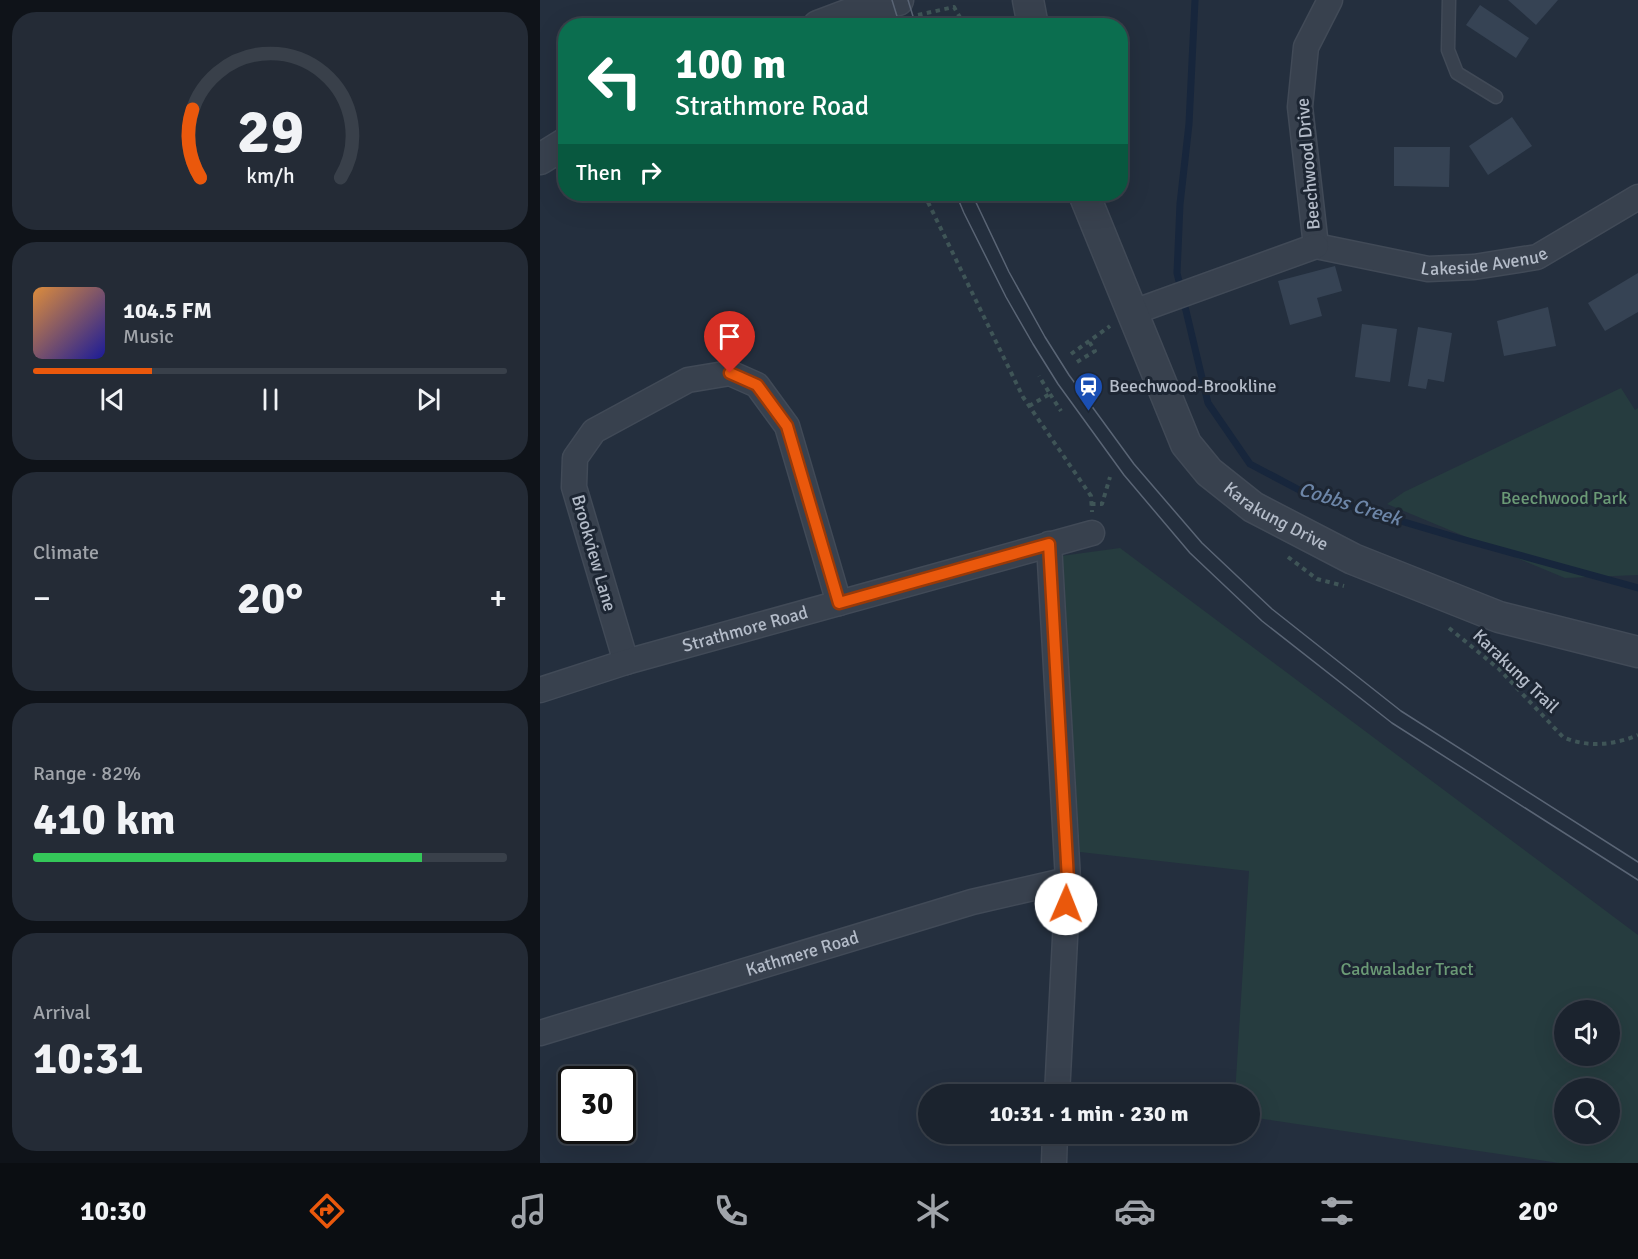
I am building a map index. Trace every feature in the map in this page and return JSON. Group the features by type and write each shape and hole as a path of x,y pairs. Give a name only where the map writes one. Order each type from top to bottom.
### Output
{"street":[{"path":"1028,0 1032,18"},
{"name":"Beechwood Drive","path":"1143,308 1316,246 1300,107 1306,47 1330,0"},
{"path":"839,18 863,9 903,9"},
{"path":"540,159 558,148"},
{"name":"Lakeside Avenue","path":"1316,246 1428,269 1474,267 1537,257 1638,197"},
{"name":"Karakung Drive","path":"1088,201 1143,308 1186,444 1209,472 1253,507 1353,559 1499,617 1638,652"},
{"name":"Brookview Lane","path":"626,662 574,487 575,458 594,431 688,380 730,373 757,385 787,426 839,603"},
{"name":"Strathmore Road","path":"540,690 626,662 1092,533"},
{"path":"1049,544 1068,880 1058,1084"},
{"name":"Kathmere Road","path":"540,1033 972,902 1068,880"},
{"path":"1054,1163 1055,1144"}],"lane":[{"path":"1449,0 1448,50 1457,73 1496,97"}],"path":[{"path":"903,9 954,6 961,18"},
{"path":"927,201 1023,397 1091,496 1092,533"},
{"path":"1071,354 1088,340 1095,351 1077,362"},
{"path":"1039,376 1061,411"},
{"path":"1029,406 1050,394"},
{"path":"1091,504 1102,504 1110,477"},
{"path":"1282,551 1317,579 1351,588"},
{"name":"Karakung Trail","path":"1442,625 1452,629 1499,669 1563,737 1573,742 1606,745 1638,735"}],"green space":[{"name":"Beechwood Park","path":"1621,388 1635,410 1638,408 1638,575 1565,578 1387,504 1404,492"},
{"name":"Cadwalader Tract","path":"1120,548 1638,935 1638,1163 1559,1163 1260,1118 1260,1084 1236,1084 1249,871 1080,852 1061,556"}],"building":[{"path":"1508,0 1558,0 1536,25"},
{"path":"1480,5 1529,38 1516,58 1466,25"},
{"path":"1512,117 1532,146 1488,175 1469,146"},
{"path":"1394,147 1450,147 1449,187 1394,186"},
{"path":"1335,266 1342,291 1317,298 1322,316 1290,325 1278,281"},
{"path":"1638,273 1638,312 1605,331 1588,303"},
{"path":"1548,307 1556,346 1504,356 1497,321"},
{"path":"1362,324 1397,329 1390,382 1355,377"},
{"path":"1418,327 1452,333 1444,382 1428,379 1426,389 1408,386"}],"waterway":[{"name":"Cobbs Creek","path":"1195,0 1189,124 1180,204 1177,273 1208,403 1250,464 1303,492 1638,588"}],"tram line":[{"path":"892,0 898,18"},
{"path":"908,0 914,18"},
{"path":"959,201 1006,297 1058,384 1124,475 1190,553 1262,621 1392,723 1638,880"},
{"path":"975,201 1009,272 1069,375 1134,464 1202,543 1272,609 1401,711 1638,862"}],"place":[{"name":"Beechwood-Brookline","path":"1088,412"}],"route":[{"path":"730,373 757,385 787,426 839,603 1049,544 1068,880 1066,904"}]}
